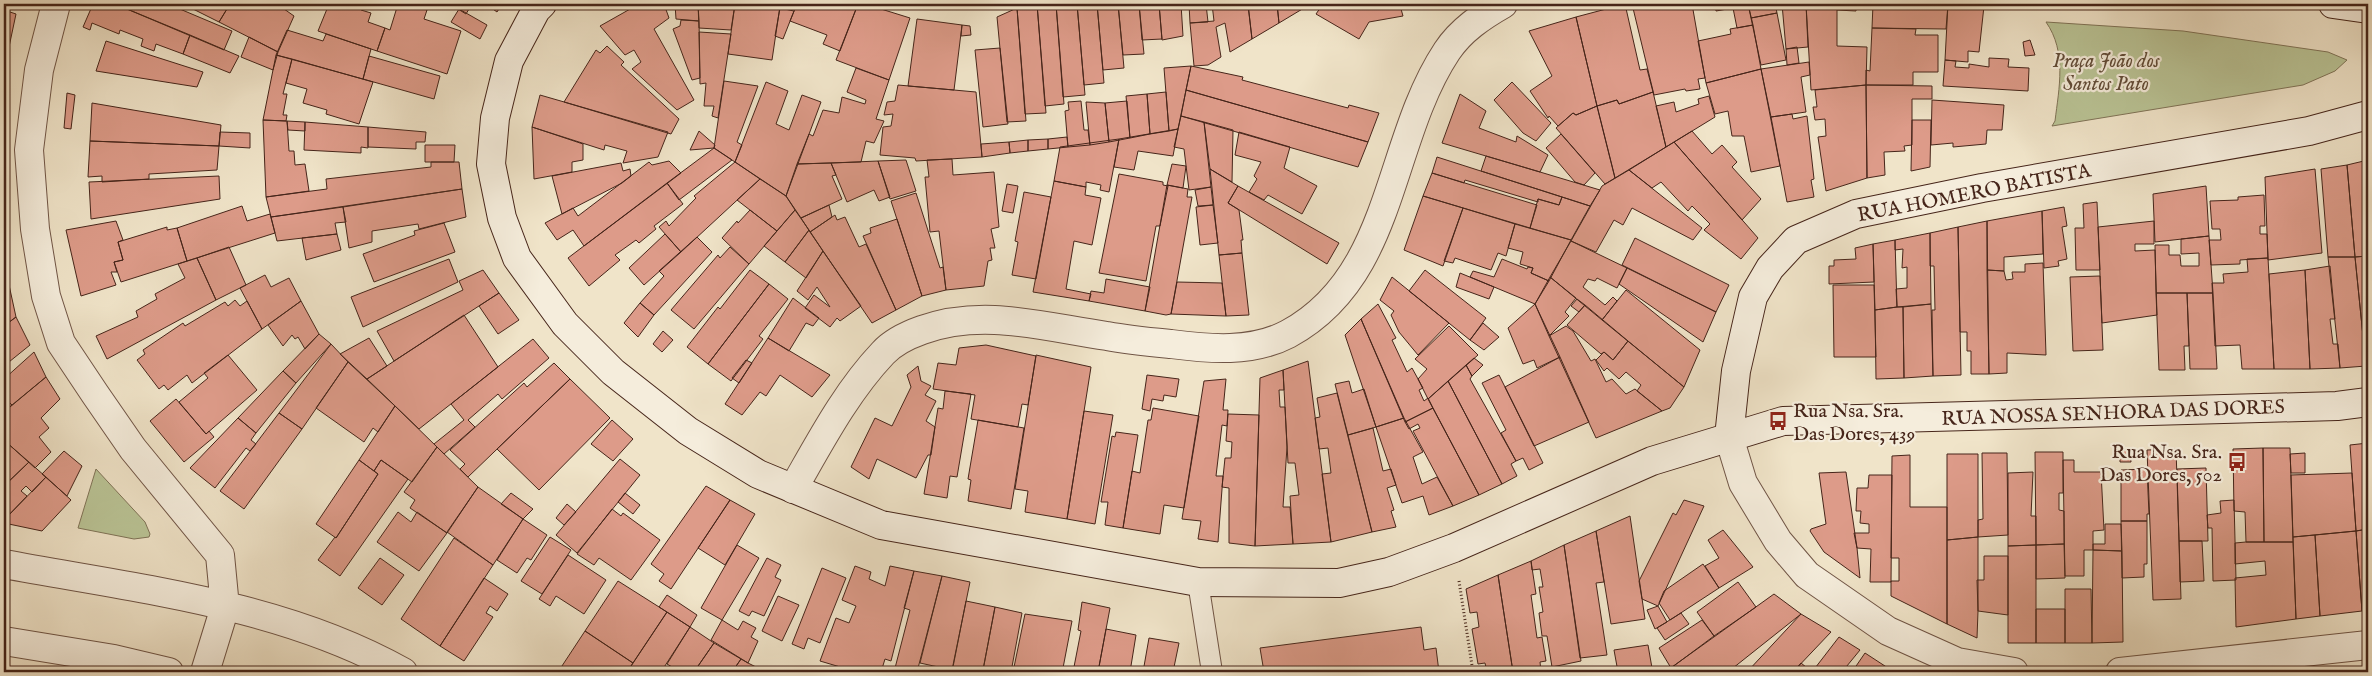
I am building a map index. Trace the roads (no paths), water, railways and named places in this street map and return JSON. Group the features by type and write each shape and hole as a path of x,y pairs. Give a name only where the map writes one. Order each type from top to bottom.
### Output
{"street":[{"path":"56,4 40,70 29,150 35,229 46,296 61,343 90,387 133,448 220,554 225,607 205,672"},
{"name":"RUA NOSSA SENHORA DAS DORES","path":"542,4 536,10 509,61 495,118 492,164 502,218 517,258 565,324 613,372 688,431 758,474 880,525 1198,582 1339,583 1389,572 1454,548 1652,461 1783,421 2328,406 2368,402"},
{"path":"793,489 852,391 885,351 907,336 942,323 974,318 1020,321 1108,336 1212,349 1250,346 1286,335 1322,311 1352,278 1361,262 1376,227 1422,98 1448,50 1476,20 1503,4"},
{"path":"2333,4 2368,9"},
{"name":"RUA HOMERO BATISTA","path":"2014,672 1957,662 1888,631 1807,575 1778,541 1743,484 1729,437 1736,371 1753,297 1770,268 1796,240 1856,214 1982,188 2309,132 2368,115"},
{"path":"4,564 146,588 278,620 359,650 403,672"},
{"path":"4,641 114,658 169,672"},
{"path":"2120,672 2368,646"}],"lane":[{"path":"2365,4 2368,9"},
{"path":"1198,582 1212,672"}],"place":[{"name":"Rua Nsa. Sra. Das Dores, 439","path":"1778,421"},
{"name":"Rua Nsa. Sra. Das Dores, 502","path":"2237,462"}],"park label":[{"name":"Praça João dos Santos Pato","path":"2106,72"}]}
